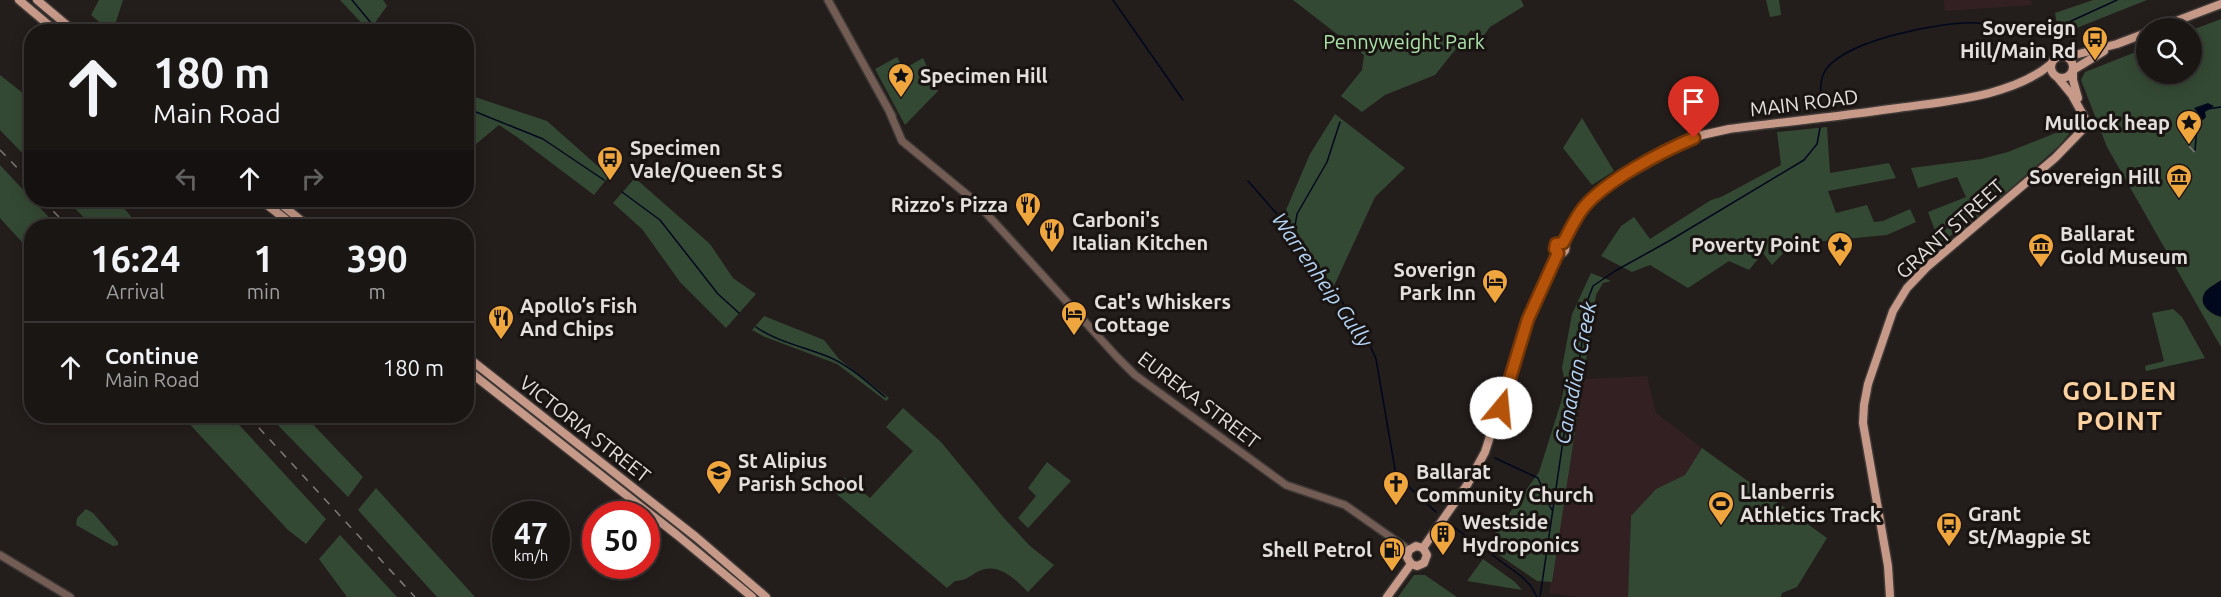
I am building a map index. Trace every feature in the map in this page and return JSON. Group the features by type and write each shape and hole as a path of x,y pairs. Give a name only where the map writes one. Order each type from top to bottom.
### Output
{"main road":[{"path":"19,0 48,24"},
{"path":"37,0 66,24"},
{"path":"2184,18 2221,4"},
{"path":"2086,121 2069,90 2052,72 2051,64 2057,57 2067,57 2136,37"},
{"path":"2058,78 2067,78 2073,70 2117,44"},
{"path":"2067,57 2073,62 2074,84 2086,121"},
{"name":"MAIN ROAD","path":"2016,83 2041,72 2051,64"},
{"name":"MAIN ROAD","path":"1423,548 1467,485 1485,452 1524,330 1558,253 1555,245 1558,242 1563,243 1575,220 1599,193 1661,154 1694,138 1729,129 1961,99 2039,78 2058,78"},
{"name":"GRANT STREET","path":"1890,597 1888,566 1864,432 1863,413 1868,384 1893,311 1917,277 2055,158 2088,124 2086,121"},
{"path":"270,207 285,219"},
{"path":"285,207 299,219"},
{"name":"VICTORIA STREET","path":"474,362 749,580 766,597"},
{"name":"VICTORIA STREET","path":"474,375 752,597"},
{"path":"1416,546 1423,548 1426,555 1424,563 1417,566 1411,564 1407,557 1409,550 1416,546"},
{"path":"1388,597 1411,564"},
{"path":"743,588 749,580"}],"street":[{"name":"EUREKA STREET","path":"829,2 905,137 925,158 976,202 1135,375 1286,485 1350,508 1409,550"},
{"path":"0,555 70,597"}],"shaded area":[{"path":"1944,0 2030,0 2032,5 1945,11"},
{"path":"1647,376 1656,413 1702,448 1685,475 1656,489 1631,516 1628,597 1578,597 1549,593 1584,379"}],"green space":[{"path":"99,0 123,0 115,24 102,24 91,15"},
{"path":"340,0 383,0 387,6 374,24 362,24"},
{"name":"Pennyweight Park","path":"1293,0 1521,0 1524,6 1490,27 1482,38 1471,30 1435,75 1385,95 1362,112 1341,96 1362,70 1364,55"},
{"path":"1766,0 1779,0 1781,15 1770,17"},
{"path":"2093,0 2147,0 2059,35 2055,13"},
{"name":"Sovereign Hill","path":"2221,19 2221,347 2107,147 2081,80 2085,72 2136,52 2136,84 2202,84 2202,26"},
{"path":"897,57 902,66 907,67 923,58 938,91 905,125 875,69"},
{"path":"0,75 24,94 24,155 0,130"},
{"path":"474,97 547,121 609,176 594,195 499,125 474,146"},
{"path":"1335,114 1405,168 1375,197 1333,288 1301,238 1283,217 1310,154"},
{"path":"1582,118 1614,171 1592,185 1563,148"},
{"path":"1827,127 1830,173 1889,163 1896,178 1828,191 1836,213 1867,205 1874,222 1883,221 1910,209 1916,222 1887,235 1792,244 1772,265 1763,253 1749,270 1729,261 1688,288 1650,265 1632,272 1601,256 1621,226 1634,217 1650,239 1711,200 1781,165 1777,132"},
{"path":"2068,128 2069,134 2059,146 1977,218 1943,241 1939,241 1928,212 1966,197 1957,177 1918,188 1911,168 1981,159 2008,152"},
{"path":"0,165 24,191 24,207 39,207 50,219 24,219 24,244 0,218"},
{"path":"635,178 710,244 733,278 756,294 726,328 680,282 642,229 613,203"},
{"path":"74,207 123,207 133,219 85,219"},
{"path":"1591,273 1611,281 1603,283 1596,295 1552,582 1537,581 1486,546 1539,472 1566,379 1562,368 1572,314"},
{"path":"2173,309 2182,317 2205,358 2146,371 2145,366 2164,361 2152,313"},
{"path":"764,316 824,340 839,359 889,398 886,401 837,364 752,330"},
{"path":"903,408 941,442 1030,546 1054,565 1028,592 1005,573 991,569 984,569 955,581 947,588 832,490 844,477 870,498 913,451 886,427"},
{"path":"189,423 237,423 326,519 306,544 288,530"},
{"path":"276,423 312,423 363,477 348,497"},
{"name":"Llanberris Athletics Track","path":"1702,448 1827,538 1797,587 1782,593 1781,597 1628,597 1631,516 1656,489 1685,475"},
{"path":"1047,462 1071,481 1028,528 1018,518 1036,496 1028,488"},
{"path":"376,488 475,597 437,597 358,510"},
{"path":"86,509 93,513 118,542 118,545 113,546 76,525 77,518"},
{"path":"340,535 397,597 347,597 319,559"},
{"path":"1483,559 1515,582 1522,590 1467,581"},
{"path":"1414,575 1425,575 1457,597 1398,597"}],"water":[{"path":"2208,103 2214,106 2205,112 2206,117 2203,120 2194,108"},
{"path":"2221,280 2221,317 2206,308 2203,297 2205,292"}],"waterway":[{"path":"352,0 372,24"},
{"name":"Warrenheip Gully","path":"1113,0 1183,100"},
{"name":"Canadian Creek","path":"2055,25 2069,22 2117,0"},
{"name":"Canadian Creek","path":"1821,107 1823,75 1832,63 1848,52 1868,43 1917,30 1960,23 2028,27 2045,25"},
{"path":"2207,109 2221,107"},
{"path":"474,111 543,139 604,180"},
{"path":"2195,150 2197,127 2202,119"},
{"path":"1297,236 1295,226 1297,214 1327,162 1340,122"},
{"name":"Canadian Creek","path":"1540,597 1568,407 1579,363 1588,299 1593,286 1804,160 1817,144 1820,128"},
{"name":"Warrenheip Gully","path":"1248,181 1298,238 1367,338 1376,359 1396,475 1436,512"},
{"path":"622,192 660,220 718,294 739,313"},
{"path":"756,327 782,340 837,361 885,397"},
{"path":"1495,458 1538,478 1546,497"},
{"name":"Canadian Creek","path":"1548,503 1552,510"},
{"name":"Warrenheip Gully","path":"1451,525 1521,576 1531,586 1537,597"}],"railway":[{"path":"2189,146 2199,157"},
{"path":"0,150 24,175"},
{"path":"49,207 61,219"},
{"path":"254,423 415,597"}],"place":[{"name":"Sovereign Hill/Main Rd","path":"2095,62"},
{"name":"Specimen Hill","path":"901,99"},
{"name":"Mullock heap","path":"2189,146"},
{"name":"Specimen Vale/Queen St S","path":"610,182"},
{"name":"Sovereign Hill","path":"2179,200"},
{"name":"Rizzo's Pizza","path":"1028,228"},
{"name":"Carboni's Italian Kitchen","path":"1052,254"},
{"name":"Poverty Point","path":"1840,268"},
{"name":"Ballarat Gold Museum","path":"2041,269"},
{"name":"Soverign Park Inn","path":"1495,305"},
{"name":"Cat's Whiskers Cottage","path":"1074,337"},
{"name":"Apollo’s Fish And Chips","path":"501,341"},
{"name":"St Alipius Parish School","path":"719,496"},
{"name":"Ballarat Community Church","path":"1396,507"},
{"name":"Llanberris Athletics Track","path":"1721,527"},
{"name":"Grant St/Magpie St","path":"1949,548"},
{"name":"Westside Hydroponics","path":"1443,557"},
{"name":"Shell Petrol","path":"1392,573"}],"district":[{"name":"GOLDEN POINT","path":"2120,406"}],"route":[{"path":"1501,408 1528,319 1558,253 1555,249 1556,244 1563,243 1575,220 1599,193 1661,154 1694,138"}]}
